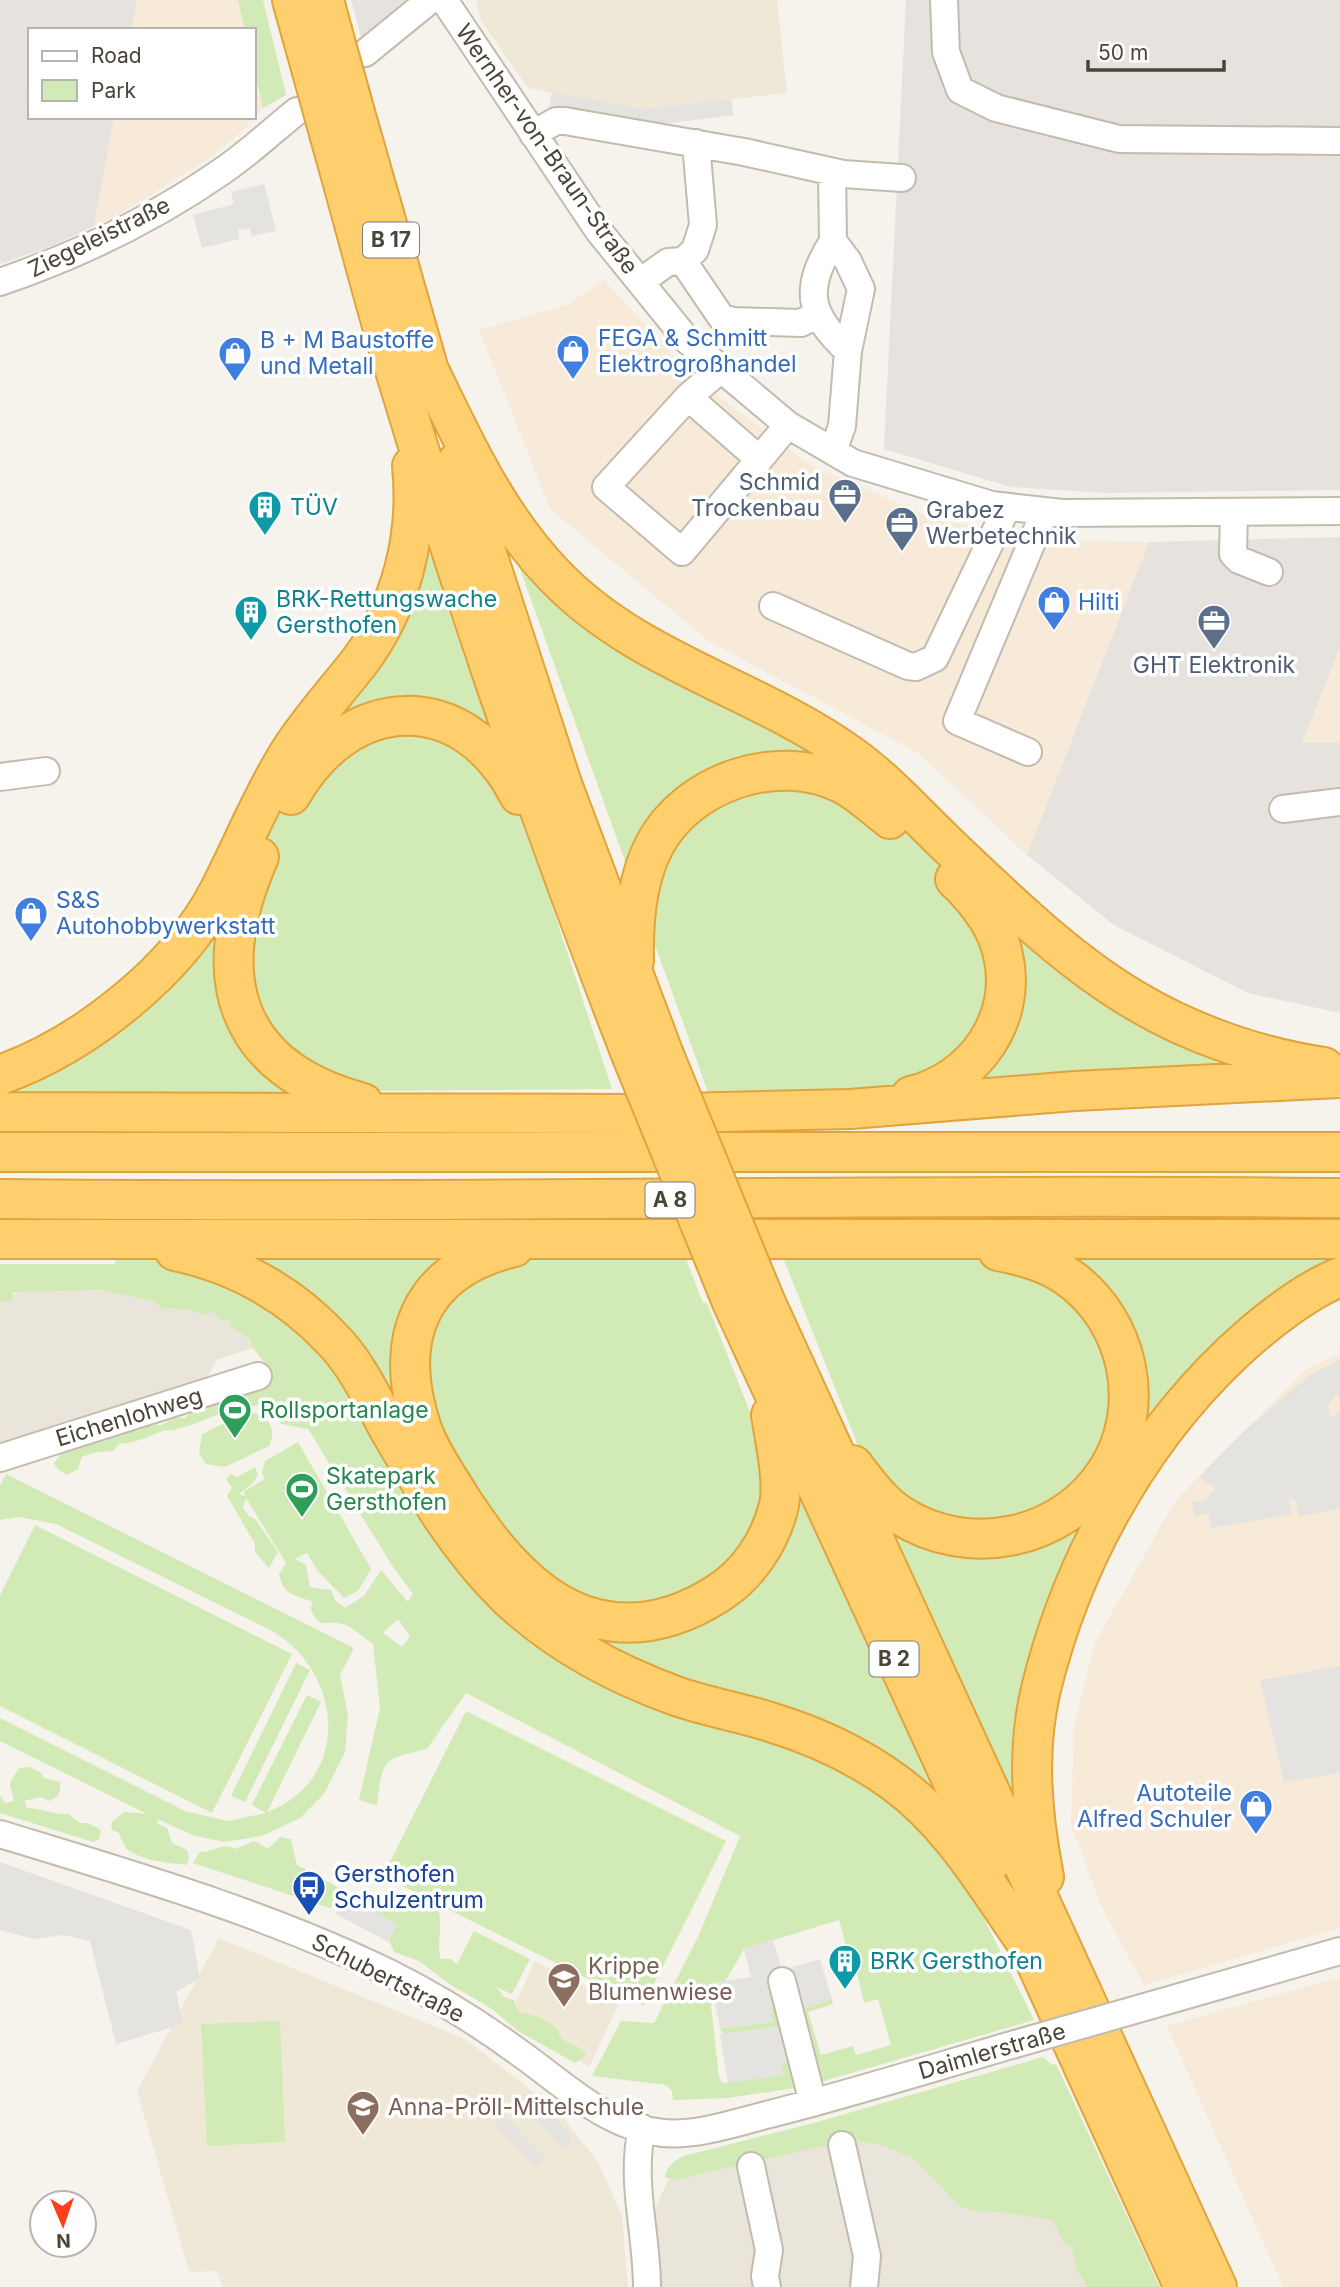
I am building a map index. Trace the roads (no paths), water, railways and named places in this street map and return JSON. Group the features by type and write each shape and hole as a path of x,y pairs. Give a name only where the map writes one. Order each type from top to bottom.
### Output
{"highway":[{"name":"B 17","path":"292,0 321,27 343,127 411,369"},
{"path":"411,369 474,620 578,917"},
{"path":"411,369 635,984"},
{"path":"411,369 518,532 554,575 592,610 632,639 807,728 849,754 890,786 956,853 1031,921 1078,960 1135,1001 1182,1025 1236,1045 1310,1065 1340,1069"},
{"path":"0,1074 31,1064 107,1018 174,955 219,893 251,821 296,741 378,634 393,606 404,573 415,491 411,369"},
{"path":"402,1114 312,1086 282,1066 257,1042 240,1003 234,971 233,937 250,877 271,829 295,788 320,754 352,729 379,718 414,715 449,724 492,752 517,791 648,1054 748,1302"},
{"path":"648,1054 635,984 633,932 645,867 654,845 680,812 716,786 748,775 778,771 811,774 842,784 871,803 971,895 991,923 1003,954 1007,986 1002,1014 989,1042 967,1068 940,1086 918,1094 850,1109"},
{"path":"0,1112 402,1114 850,1109 1075,1091 1340,1077"},
{"name":"A 8","path":"0,1152 1340,1152"},
{"name":"A 8","path":"0,1199 307,1202 1129,1196 1340,1198"},
{"path":"0,1239 111,1237 934,1241 1340,1238"},
{"path":"111,1237 212,1258 259,1280 298,1306 334,1340 367,1389 445,1525 510,1599 551,1633 604,1665 678,1697 814,1737 894,1782 962,1851 1044,1943"},
{"path":"561,1239 490,1254 470,1262 439,1286 417,1319 408,1357 412,1396 423,1432 436,1459 473,1518 509,1563 552,1599 596,1618 644,1623 691,1611 732,1585 762,1548 779,1503 776,1449 764,1372"},
{"path":"820,1424 887,1505 922,1527 958,1538 991,1540 1040,1529 1085,1498 1108,1470 1125,1425 1128,1375 1115,1332 1101,1308 1079,1286 1050,1266 1009,1253 934,1241"},
{"path":"1044,1943 1032,1799 1032,1751 1041,1690 1048,1665 1094,1545 1126,1485 1171,1419 1228,1356 1278,1313 1340,1278"},
{"name":"B 2","path":"748,1302 764,1372 1044,1943 1217,2287"},
{"name":"B 2","path":"748,1302 820,1424 1044,1943 1184,2287"}],"street":[{"path":"365,53 430,0"},
{"name":"Wernher-von-Braun-Straße","path":"444,0 598,230 688,341 788,425 853,463 1007,507 1045,511 1340,511"},
{"path":"944,0 946,52 960,90 996,108 1119,139 1340,141"},
{"name":"Ziegeleistraße","path":"0,282 49,265 142,222 222,171 297,111"},
{"path":"533,134 556,121 565,121 696,143 832,172 902,178"},
{"path":"640,282 668,262 683,261 695,250 703,225 696,143"},
{"path":"832,172 833,241 820,261 814,287 816,314 825,330 848,351"},
{"path":"833,241 848,261 861,289 848,351 844,414 833,451"},
{"path":"683,261 691,268 721,317 733,321 800,323 816,314"},
{"path":"721,369 688,397 606,487 682,552 788,425"},
{"path":"688,397 759,458"},
{"path":"773,606 908,666 929,662 935,658 1007,507"},
{"path":"1028,752 957,721 1045,511"},
{"path":"1234,512 1233,554 1239,560 1269,572"},
{"path":"0,777 46,771"},
{"path":"1283,810 1340,802"},
{"name":"Eichenlohweg","path":"0,1458 258,1376"},
{"name":"Schubertstraße","path":"0,1834 170,1888 364,1961 431,1995 476,2022 593,2108 642,2129"},
{"name":"Daimlerstraße","path":"642,2129 665,2133 709,2128 813,2103 1340,1951"},
{"path":"782,1981 813,2103"},
{"path":"642,2129 637,2152 637,2184 647,2287"},
{"path":"842,2145 867,2256 864,2287"},
{"path":"751,2166 769,2250 765,2276 767,2287"}],"place":[{"name":"FEGA & Schmitt Elektrogroßhandel","path":"573,381"},
{"name":"B + M Baustoffe und Metall","path":"235,383"},
{"name":"Schmid Trockenbau","path":"845,525"},
{"name":"TÜV","path":"265,537"},
{"name":"Grabez Werbetechnik","path":"902,553"},
{"name":"Hilti","path":"1054,632"},
{"name":"BRK-Rettungswache Gersthofen","path":"251,642"},
{"name":"GHT Elektronik","path":"1214,651"},
{"name":"S&S Autohobbywerkstatt","path":"31,943"},
{"name":"Rollsportanlage","path":"235,1440"},
{"name":"Skatepark Gersthofen","path":"302,1519"},
{"name":"Autoteile Alfred Schuler","path":"1256,1836"},
{"name":"Gersthofen Schulzentrum","path":"309,1917"},
{"name":"BRK Gersthofen","path":"845,1991"},
{"name":"Krippe Blumenwiese","path":"564,2009"},
{"name":"Anna-Pröll-Mittelschule","path":"363,2137"}]}
